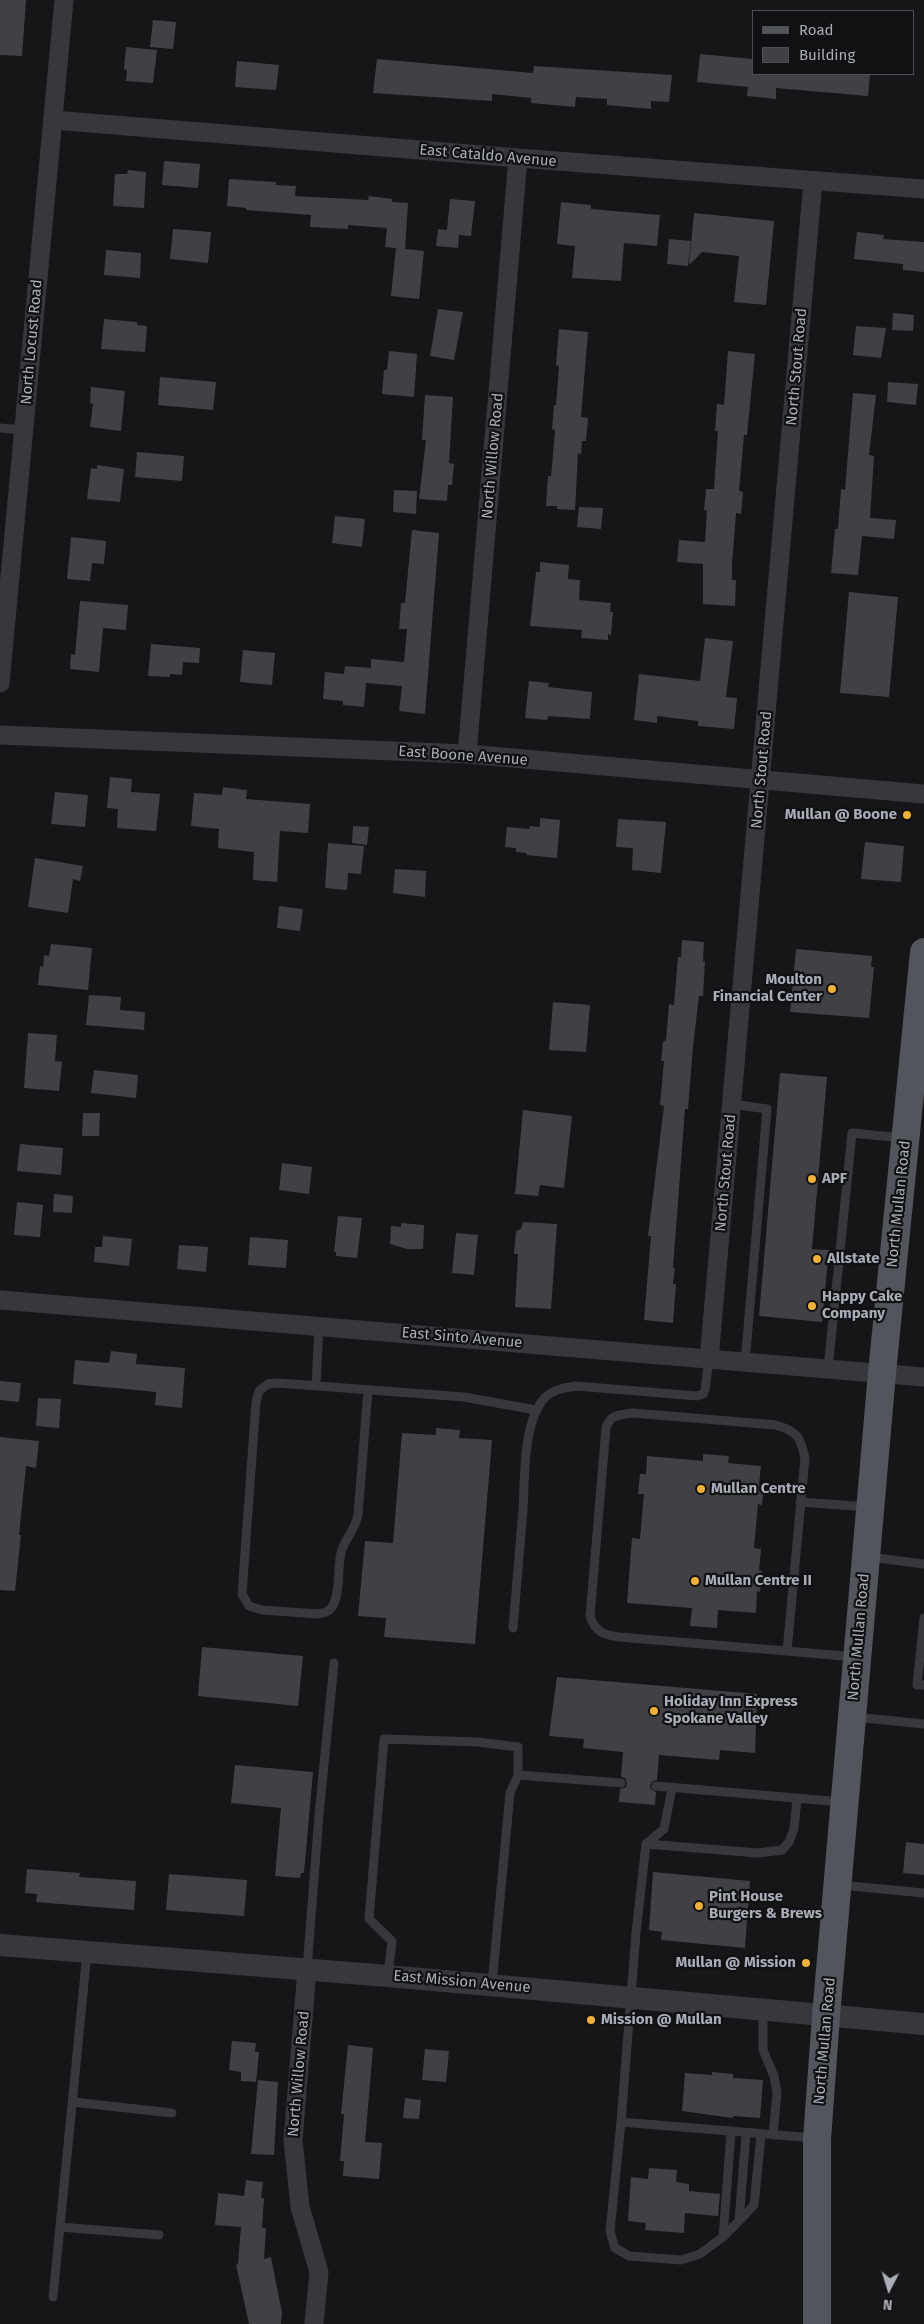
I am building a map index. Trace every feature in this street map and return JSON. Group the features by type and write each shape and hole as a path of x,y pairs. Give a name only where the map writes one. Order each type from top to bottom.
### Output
{"main road":[{"name":"North Mullan Road","path":"817,2324 817,2138 826,2016 882,1373 906,1138 918,1083 924,952"}],"street":[{"name":"North Locust Road","path":"0,683 64,0"},
{"name":"East Cataldo Avenue","path":"53,120 518,158 924,188"},
{"name":"North Willow Road","path":"467,754 518,158"},
{"name":"North Stout Road","path":"709,1359 762,780 813,181"},
{"name":"East Boone Avenue","path":"0,735 467,754 924,794"},
{"name":"East Sinto Avenue","path":"0,1300 924,1377"},
{"name":"East Mission Avenue","path":"0,1945 388,1976 924,2024"},
{"name":"North Willow Road","path":"307,1970 292,2140 300,2207 319,2272 314,2324"}],"lane":[{"path":"0,428 24,430"},
{"path":"732,1104 767,1109 745,1363"},
{"path":"828,1369 852,1133 906,1138"},
{"path":"316,1386 319,1326"},
{"path":"513,1628 527,1455 532,1421 536,1410 548,1394 560,1388 576,1386 697,1396 703,1394 705,1390 709,1359"},
{"path":"368,1390 356,1528 344,1543 332,1607 318,1614 262,1610 249,1606 242,1594 256,1402 259,1390 268,1384 278,1383 464,1397 536,1410"},
{"path":"787,1652 805,1458 800,1438 790,1430 776,1425 632,1413 614,1416 608,1420 590,1616 593,1626 607,1635 619,1638 787,1652 857,1657"},
{"path":"800,1502 870,1507"},
{"path":"866,1557 924,1564"},
{"path":"924,1618 917,1684 924,1685"},
{"path":"307,1970 319,1815 334,1663"},
{"path":"852,1717 924,1724"},
{"path":"388,1976 392,1941 369,1919 384,1738 478,1742 518,1747 518,1775 510,1793 492,1985"},
{"path":"518,1775 621,1783"},
{"path":"656,1786 844,1802"},
{"path":"672,1788 664,1829 646,1844 630,1998 621,2122 610,2232 615,2248 629,2256 681,2260 700,2254 723,2237 754,2206 761,2135"},
{"path":"646,1844 758,1853 782,1850 789,1842 794,1829 797,1798"},
{"path":"838,1884 924,1893"},
{"path":"53,2297 87,1952"},
{"path":"763,2010 763,2050 774,2076 776,2093 774,2135"},
{"path":"72,2102 172,2113"},
{"path":"621,2122 746,2134 817,2138"},
{"path":"723,2237 731,2132"},
{"path":"739,2221 746,2134"},
{"path":"60,2227 159,2235"}],"building":[{"path":"0,0 26,0 22,56 0,55"},
{"path":"153,20 176,22 173,49 150,47"},
{"path":"126,47 157,50 153,83 126,81 127,70 124,69"},
{"path":"700,54 752,59 752,75 870,75 868,96 776,88 776,99 747,96 748,87 697,82"},
{"path":"377,59 533,73 534,66 672,75 669,102 651,101 651,109 607,105 607,99 576,97 575,107 531,103 531,98 492,94 492,101 373,93"},
{"path":"237,61 279,65 276,90 235,87"},
{"path":"164,161 200,164 198,188 162,185"},
{"path":"128,170 146,172 144,208 113,206 115,174 127,174"},
{"path":"229,179 276,182 276,185 296,186 295,196 368,200 369,196 392,199 392,202 408,203 405,249 385,247 387,228 348,225 348,229 310,227 311,215 246,210 246,208 227,206"},
{"path":"450,199 475,201 471,236 459,235 458,248 436,246 438,229 447,230"},
{"path":"561,202 591,205 591,209 660,215 657,246 624,243 621,281 572,278 575,246 557,244"},
{"path":"694,213 774,221 766,305 734,302 739,256 702,252 689,265"},
{"path":"173,229 211,232 208,263 170,259"},
{"path":"857,232 884,235 883,239 924,242 924,272 903,270 903,264 854,259"},
{"path":"669,239 691,241 688,266 667,264"},
{"path":"396,248 424,251 419,299 391,296"},
{"path":"106,250 141,253 140,278 104,275"},
{"path":"438,309 463,312 454,360 430,356"},
{"path":"893,313 914,315 913,331 892,330"},
{"path":"104,319 137,322 137,325 147,326 145,352 101,349"},
{"path":"856,326 886,328 881,358 853,355"},
{"path":"559,329 588,332 581,417 588,418 586,441 582,441 581,454 578,453 575,510 557,509 557,506 546,506 548,476 551,476 555,430 552,429 559,366 556,365"},
{"path":"389,351 417,354 414,397 382,394 384,370 387,370"},
{"path":"728,351 755,354 747,435 744,435 739,491 743,492 741,514 736,513 732,564 732,580 736,580 735,606 703,604 703,564 677,562 679,540 705,542 707,511 704,510 706,489 714,489 718,431 715,431 717,404 724,405"},
{"path":"160,377 216,382 213,410 158,405"},
{"path":"888,382 918,384 916,405 887,402"},
{"path":"91,387 125,391 121,431 90,427 93,404 90,403"},
{"path":"853,393 876,395 869,455 874,456 870,518 896,520 894,539 862,536 858,575 831,573 835,529 838,529 841,489 845,490"},
{"path":"425,395 453,397 449,463 454,464 452,485 448,485 447,501 419,499 426,440 422,440"},
{"path":"137,452 184,456 182,481 135,477"},
{"path":"97,465 124,469 120,502 87,499 91,468 97,469"},
{"path":"394,490 417,491 416,514 393,512"},
{"path":"579,507 603,508 601,529 577,527"},
{"path":"335,516 365,519 362,547 332,543"},
{"path":"412,530 439,533 425,714 399,711 402,686 366,683 364,707 343,705 343,701 323,699 325,672 344,674 345,666 371,668 371,659 404,662 407,629 399,629 401,603 405,603"},
{"path":"71,537 106,541 104,564 92,563 90,581 67,579"},
{"path":"540,562 569,565 568,579 580,580 579,600 611,603 610,612 613,612 611,635 608,634 608,640 581,638 582,630 530,626 536,572 540,572"},
{"path":"849,592 898,597 889,697 840,693"},
{"path":"80,601 128,605 126,630 103,628 99,672 70,669 71,654 75,655"},
{"path":"705,638 733,641 726,697 737,698 734,729 698,726 698,721 657,716 657,723 634,720 639,674 700,681"},
{"path":"151,644 200,648 199,663 183,662 182,675 170,674 170,677 148,676"},
{"path":"243,650 275,653 272,685 240,682"},
{"path":"529,681 549,683 548,687 592,692 590,719 548,716 547,720 525,718"},
{"path":"110,777 132,779 131,792 160,794 156,831 117,828 118,809 107,808"},
{"path":"223,787 247,790 246,799 310,804 308,833 280,831 277,882 253,880 254,852 218,848 219,829 191,826 194,793 222,795"},
{"path":"55,792 88,795 85,827 51,824"},
{"path":"540,818 560,820 557,858 526,855 527,853 516,852 516,848 505,847 507,827 529,829 530,826 540,827"},
{"path":"618,819 666,822 661,873 632,870 633,848 616,847"},
{"path":"353,826 369,827 367,845 352,843"},
{"path":"865,842 904,846 901,882 861,879"},
{"path":"328,843 364,846 361,874 348,873 347,890 325,888"},
{"path":"35,858 83,866 80,881 73,879 68,913 28,907"},
{"path":"395,869 426,871 425,897 393,893"},
{"path":"279,906 303,909 300,931 277,928"},
{"path":"682,940 704,942 703,962 705,961 703,996 699,996 693,1046 688,1109 685,1109 673,1268 675,1268 673,1284 676,1284 673,1323 644,1320 651,1236 648,1236 664,1106 660,1105 664,1061 661,1061 663,1042 666,1040 669,1004 674,1005 678,957 681,957"},
{"path":"51,944 92,948 88,990 38,985 40,966 43,967 44,955 49,956"},
{"name":"Moulton Financial Center","path":"796,949 872,956 871,967 874,967 869,1018 790,1012"},
{"path":"89,995 121,997 120,1010 145,1012 144,1030 86,1025"},
{"path":"553,1002 590,1005 586,1052 549,1050"},
{"path":"28,1033 57,1035 55,1061 62,1062 59,1091 24,1088"},
{"path":"94,1070 138,1075 136,1098 91,1093"},
{"path":"780,1073 827,1077 812,1249 829,1250 822,1322 759,1316"},
{"path":"523,1110 572,1116 564,1188 540,1185 538,1196 515,1194"},
{"path":"83,1113 100,1113 99,1136 82,1136"},
{"path":"20,1144 63,1148 61,1175 17,1171"},
{"path":"282,1163 312,1167 309,1194 279,1190"},
{"path":"54,1194 73,1196 72,1213 53,1212"},
{"path":"17,1202 43,1205 40,1237 14,1235"},
{"path":"338,1216 362,1218 357,1258 336,1256 336,1252 334,1252"},
{"path":"523,1222 557,1224 551,1309 515,1307 518,1254 514,1254 516,1231 521,1229"},
{"path":"401,1223 424,1225 423,1249 407,1249 390,1244 391,1226 401,1227"},
{"path":"456,1233 478,1235 474,1275 452,1273"},
{"path":"103,1236 132,1239 129,1266 94,1262 95,1247 102,1247"},
{"path":"250,1237 288,1240 286,1268 248,1265"},
{"path":"179,1245 208,1247 206,1272 177,1269"},
{"path":"111,1351 137,1354 136,1364 185,1368 182,1408 155,1405 156,1392 73,1384 75,1360 109,1363"},
{"path":"0,1381 21,1383 19,1402 0,1400"},
{"path":"38,1398 61,1399 59,1428 36,1426"},
{"path":"436,1428 460,1430 459,1438 492,1440 475,1644 384,1637 386,1618 358,1616 365,1541 393,1543 402,1433 436,1435"},
{"path":"0,1437 39,1441 36,1468 26,1466 15,1591 0,1590"},
{"path":"703,1454 729,1456 728,1463 761,1466 759,1485 764,1485 762,1505 758,1504 754,1548 761,1549 759,1570 762,1571 760,1592 757,1591 756,1613 718,1610 717,1628 690,1626 692,1608 627,1603 632,1538 640,1539 644,1494 638,1494 640,1474 646,1474 647,1456 703,1461"},
{"path":"202,1647 303,1656 298,1706 198,1696"},
{"name":"Holiday Inn Express Spokane Valley","path":"557,1677 757,1694 755,1753 720,1750 719,1760 659,1755 657,1780 653,1781 650,1785 651,1789 656,1792 655,1805 619,1802 620,1789 626,1787 627,1783 625,1778 621,1777 623,1752 583,1748 584,1739 549,1736"},
{"path":"235,1765 313,1772 304,1873 301,1873 300,1878 275,1876 281,1808 231,1803"},
{"path":"906,1842 924,1844 924,1875 903,1873"},
{"path":"27,1869 80,1873 79,1877 136,1881 134,1910 36,1902 37,1894 25,1893"},
{"name":"Pint House Burgers & Brews","path":"653,1872 750,1881 745,1948 661,1940 662,1932 649,1930"},
{"path":"169,1874 247,1880 244,1916 166,1910"},
{"path":"232,2041 256,2043 255,2052 259,2052 256,2082 241,2081 241,2072 229,2070"},
{"path":"348,2045 373,2048 365,2142 382,2143 379,2179 343,2176 344,2161 340,2161 344,2114 341,2114"},
{"path":"425,2049 449,2051 446,2082 422,2080"},
{"path":"712,2072 733,2074 733,2078 763,2080 760,2118 733,2116 733,2118 682,2111 685,2073 712,2075"},
{"path":"258,2080 278,2082 274,2155 251,2154"},
{"path":"405,2098 421,2100 419,2119 403,2118"},
{"path":"649,2168 677,2170 676,2182 689,2184 689,2191 720,2194 718,2216 685,2213 684,2233 645,2230 646,2223 628,2221 631,2177 648,2179"},
{"path":"246,2180 263,2182 261,2198 264,2198 262,2228 266,2228 264,2259 271,2257 282,2313 281,2324 249,2324 236,2265 238,2264 241,2227 215,2225 218,2193 244,2196"}],"place":[{"name":"Mullan @ Boone","path":"907,815"},
{"name":"Moulton Financial Center","path":"832,989"},
{"name":"APF","path":"812,1179"},
{"name":"Allstate","path":"817,1259"},
{"name":"Happy Cake Company","path":"812,1306"},
{"name":"Mullan Centre","path":"701,1489"},
{"name":"Mullan Centre II","path":"695,1581"},
{"name":"Holiday Inn Express Spokane Valley","path":"654,1711"},
{"name":"Pint House Burgers & Brews","path":"699,1906"},
{"name":"Mullan @ Mission","path":"806,1963"},
{"name":"Mission @ Mullan","path":"591,2020"}]}
